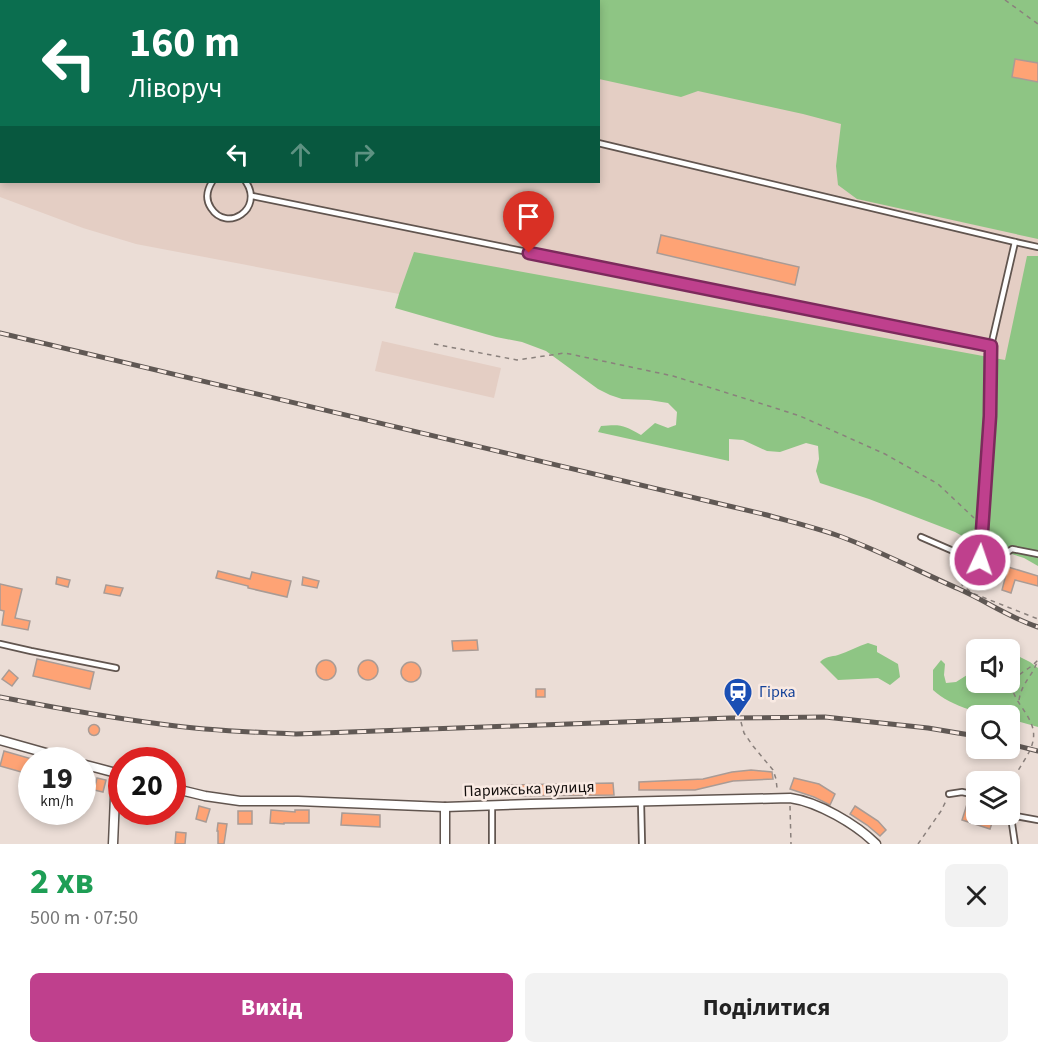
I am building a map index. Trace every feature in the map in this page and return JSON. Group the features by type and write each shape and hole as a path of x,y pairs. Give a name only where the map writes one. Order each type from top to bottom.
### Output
{"street":[{"path":"0,740 25,747"},
{"name":"Парижська вулиця","path":"186,791 240,801 445,807 790,798 836,816 876,844"},
{"path":"445,807 445,844"},
{"path":"113,844 115,825"}],"lane":[{"path":"600,143 1038,247"},
{"path":"211,183 207,197 209,205 221,217 229,219 238,217 250,205 252,196 247,183"},
{"path":"252,196 991,346"},
{"path":"977,560 990,416 991,346 1015,242"},
{"path":"921,537 977,560 998,559 1012,549 1038,554"},
{"path":"0,644 116,668"},
{"path":"949,794 966,793"},
{"path":"641,801 642,844"},
{"path":"492,806 492,844"},
{"path":"1020,814 1038,819"},
{"path":"1012,825 1015,844"}],"path":[{"path":"1005,0 1038,24"},
{"path":"434,344 517,360 565,353 673,376 800,416 885,454 938,484 981,526"},
{"path":"977,560 961,576 962,585 972,593 1038,619"},
{"path":"1018,701 1020,691 1038,661"},
{"path":"1019,771 1027,759 1033,735 1031,724 1018,701 1011,682 1038,661"},
{"path":"741,722 744,733 773,770 777,798"},
{"path":"918,844 941,811 949,794"},
{"path":"790,798 791,844"}],"shaded area":[{"path":"600,0 863,0 1038,45 1038,425 399,294 136,244 83,228 0,197 0,183 600,183"},
{"path":"382,341 501,368 494,398 375,371"}],"green space":[{"path":"600,0 1038,0 1038,239 857,199 838,185 836,166 841,124 698,91 681,97 600,79"},
{"path":"414,252 1005,360 1027,256 1038,256 1038,566 1024,558 973,542 955,532 820,483 816,471 819,459 818,446 806,443 780,452 767,451 743,440 729,439 729,461 598,432 601,426 618,425 641,435 655,423 668,428 676,425 677,412 668,403 622,399 610,395 598,389 546,351 522,342 496,337 395,308"},
{"path":"868,643 877,646 877,652 898,664 900,677 890,685 878,678 838,680 820,662 826,658"},
{"path":"1020,657 1030,662 1038,668 1038,727 1020,722 1020,705 966,705 966,708 940,696 933,690 933,670 941,660 945,664 946,683 956,682 966,676 966,693 1020,693"}],"building":[{"path":"1015,59 1038,63 1038,82 1012,77"},
{"path":"661,235 799,267 795,285 657,253"},
{"path":"1008,567 1038,576 1038,586 1015,580 1011,593 1002,590"},
{"path":"218,571 250,579 252,572 291,581 287,597 216,578"},
{"path":"57,577 70,580 68,587 56,584"},
{"path":"303,577 319,581 317,588 302,585"},
{"path":"0,584 22,589 15,618 30,621 28,630 2,625 4,611 0,610"},
{"path":"106,585 123,588 120,596 104,593"},
{"path":"477,640 478,650 453,651 452,641"},
{"path":"37,659 94,672 90,689 33,676"},
{"path":"322,660 330,660 336,666 336,674 330,680 322,680 316,674 316,666"},
{"path":"364,660 372,660 378,666 378,674 372,680 364,680 358,674 358,666"},
{"path":"407,662 415,662 421,668 421,676 415,682 407,682 401,676 401,668"},
{"path":"9,670 18,678 12,686 2,679"},
{"path":"536,689 545,689 545,697 536,697"},
{"path":"94,725 98,726 98,734 94,735 90,734 89,730 90,726"},
{"path":"4,751 18,755 18,771 0,766"},
{"path":"751,770 772,772 773,779 733,781 695,790 639,790 639,782 703,779"},
{"path":"97,778 106,780 103,792 96,790"},
{"path":"794,778 819,784 835,794 830,805 790,789"},
{"path":"613,783 614,795 509,796 508,785"},
{"path":"199,806 210,809 206,822 196,819"},
{"path":"855,806 878,821 886,830 880,836 850,814"},
{"path":"966,807 966,821 962,820"},
{"path":"271,810 295,812 295,810 309,810 309,823 270,823"},
{"path":"238,811 252,811 252,824 238,824"},
{"path":"342,813 380,815 380,827 341,825"},
{"path":"218,823 227,824 224,844 218,844"},
{"path":"978,825 991,825 990,829"},
{"path":"176,832 186,833 185,844 175,844"}],"railway":[{"path":"0,333 804,525 872,549 1038,627"},
{"path":"0,697 105,716 184,727 296,734 730,718 825,717 966,734"},
{"path":"1020,746 1038,751"}],"place":[{"name":"Гірка","path":"738,718"}],"route":[{"path":"529,253 991,346 990,416 980,560"}]}
